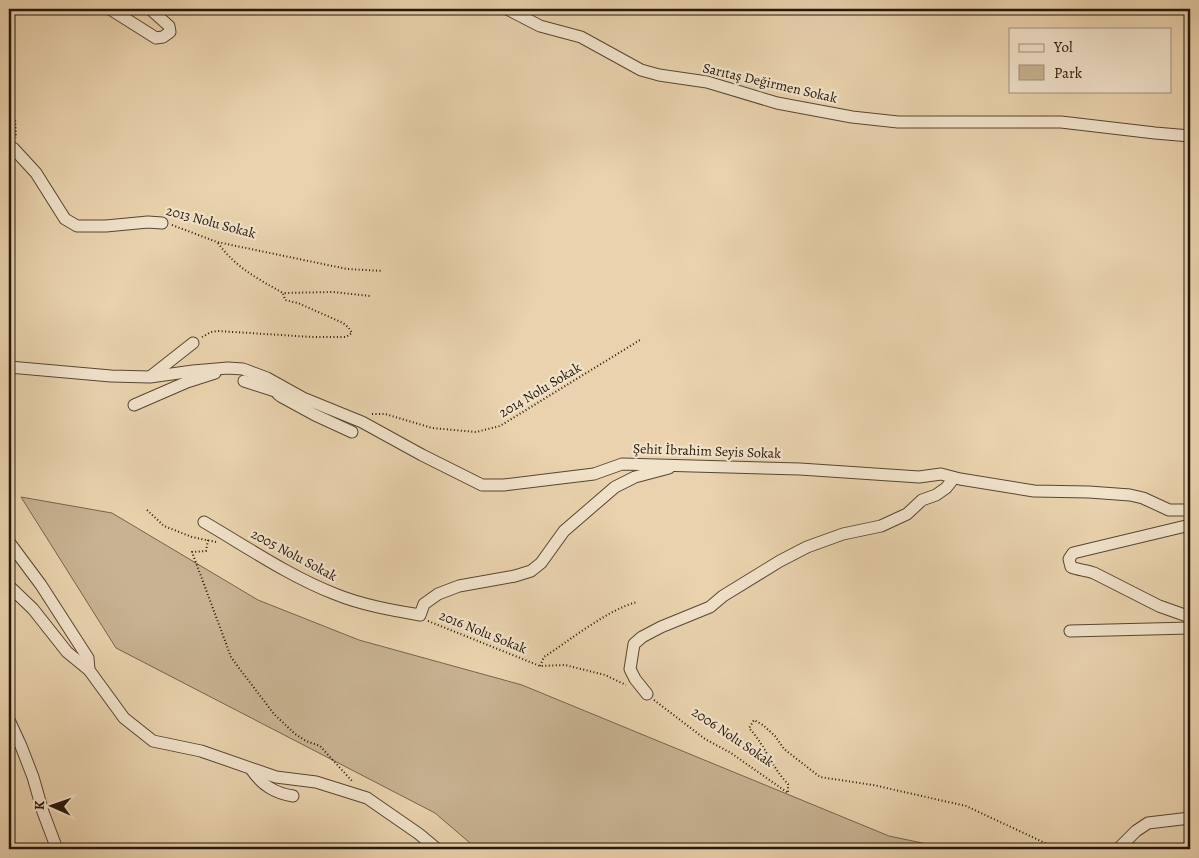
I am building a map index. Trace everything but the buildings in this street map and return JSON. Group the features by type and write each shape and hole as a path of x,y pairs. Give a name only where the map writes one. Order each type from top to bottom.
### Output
{"street":[{"path":"110,9 156,38 163,37 170,32 169,26 150,9"},
{"name":"Sarıtaş Değirmen Sokak","path":"506,9 540,26 581,37 641,70 659,75 707,82 777,103 852,117 898,122 1061,122 1190,136"},
{"name":"2013 Nolu Sokak","path":"11,150 36,173 65,220 77,226 106,226 148,222 162,224"},
{"path":"150,377 192,343"},
{"name":"Şehit İbrahim Seyis Sokak","path":"9,367 111,376 150,377 243,368 267,378 304,398 355,419 422,456 482,484 504,485 594,474 622,464 800,469 919,478 941,474 954,478 1034,491 1130,495 1143,498 1169,510 1190,510"},
{"path":"134,405 187,382 228,368"},
{"path":"244,381 275,391 279,385"},
{"path":"279,385 278,394 282,397 352,432"},
{"path":"420,614 424,604 438,594 459,586 515,576 531,571 541,563 564,531 616,487 635,477 680,465"},
{"path":"646,694 634,679 630,668 630,658 634,644 642,636 710,607 723,596 780,561 808,547 843,534 881,526 894,521 907,514 922,500 946,488 954,478"},
{"name":"2005 Nolu Sokak","path":"204,522 288,572 335,595 381,608 420,614"},
{"path":"1190,525 1073,552 1069,560 1071,567 1076,570 1094,572 1160,606 1190,617"},
{"path":"9,542 41,585 88,658 90,670"},
{"path":"9,586 33,609 66,652 90,670 124,718 153,741 201,750 276,777 316,782 367,798 420,834 438,849"},
{"path":"1070,631 1190,628"},
{"path":"9,720 33,777 42,812 57,849"},
{"path":"250,769 257,779 268,788 280,794 293,796"},
{"path":"1118,849 1136,831 1148,823 1190,818"}],"path":[{"path":"9,112 15,119 16,135 11,150"},
{"name":"2013 Nolu Sokak","path":"162,224 176,225 217,242 346,269 383,271"},
{"path":"217,242 225,253 240,267 282,293 333,292 370,296"},
{"path":"192,343 205,335 218,331 261,332 312,337 346,337 352,333 343,323 298,302 285,300 282,293"},
{"name":"2014 Nolu Sokak","path":"355,419 373,414 385,414 432,428 476,432 500,426 640,340"},
{"path":"147,510 164,526 192,537 220,543"},
{"path":"208,540 206,551 192,552 231,657 274,714 295,734 306,741 320,746 354,784"},
{"name":"2016 Nolu Sokak","path":"540,666 544,657 598,621 624,605 637,602"},
{"name":"2016 Nolu Sokak","path":"420,614 428,621 540,666 565,665 605,675 630,687"},
{"name":"2006 Nolu Sokak","path":"646,694 705,739 731,753 788,793 788,784 779,775 758,738 749,728 754,720 763,725 775,736 784,749 820,778 873,785 966,806 1045,843 1073,849"}],"green space":[{"path":"21,497 112,513 258,600 359,640 522,685 889,836 951,849 477,849 435,813 116,648"}]}
